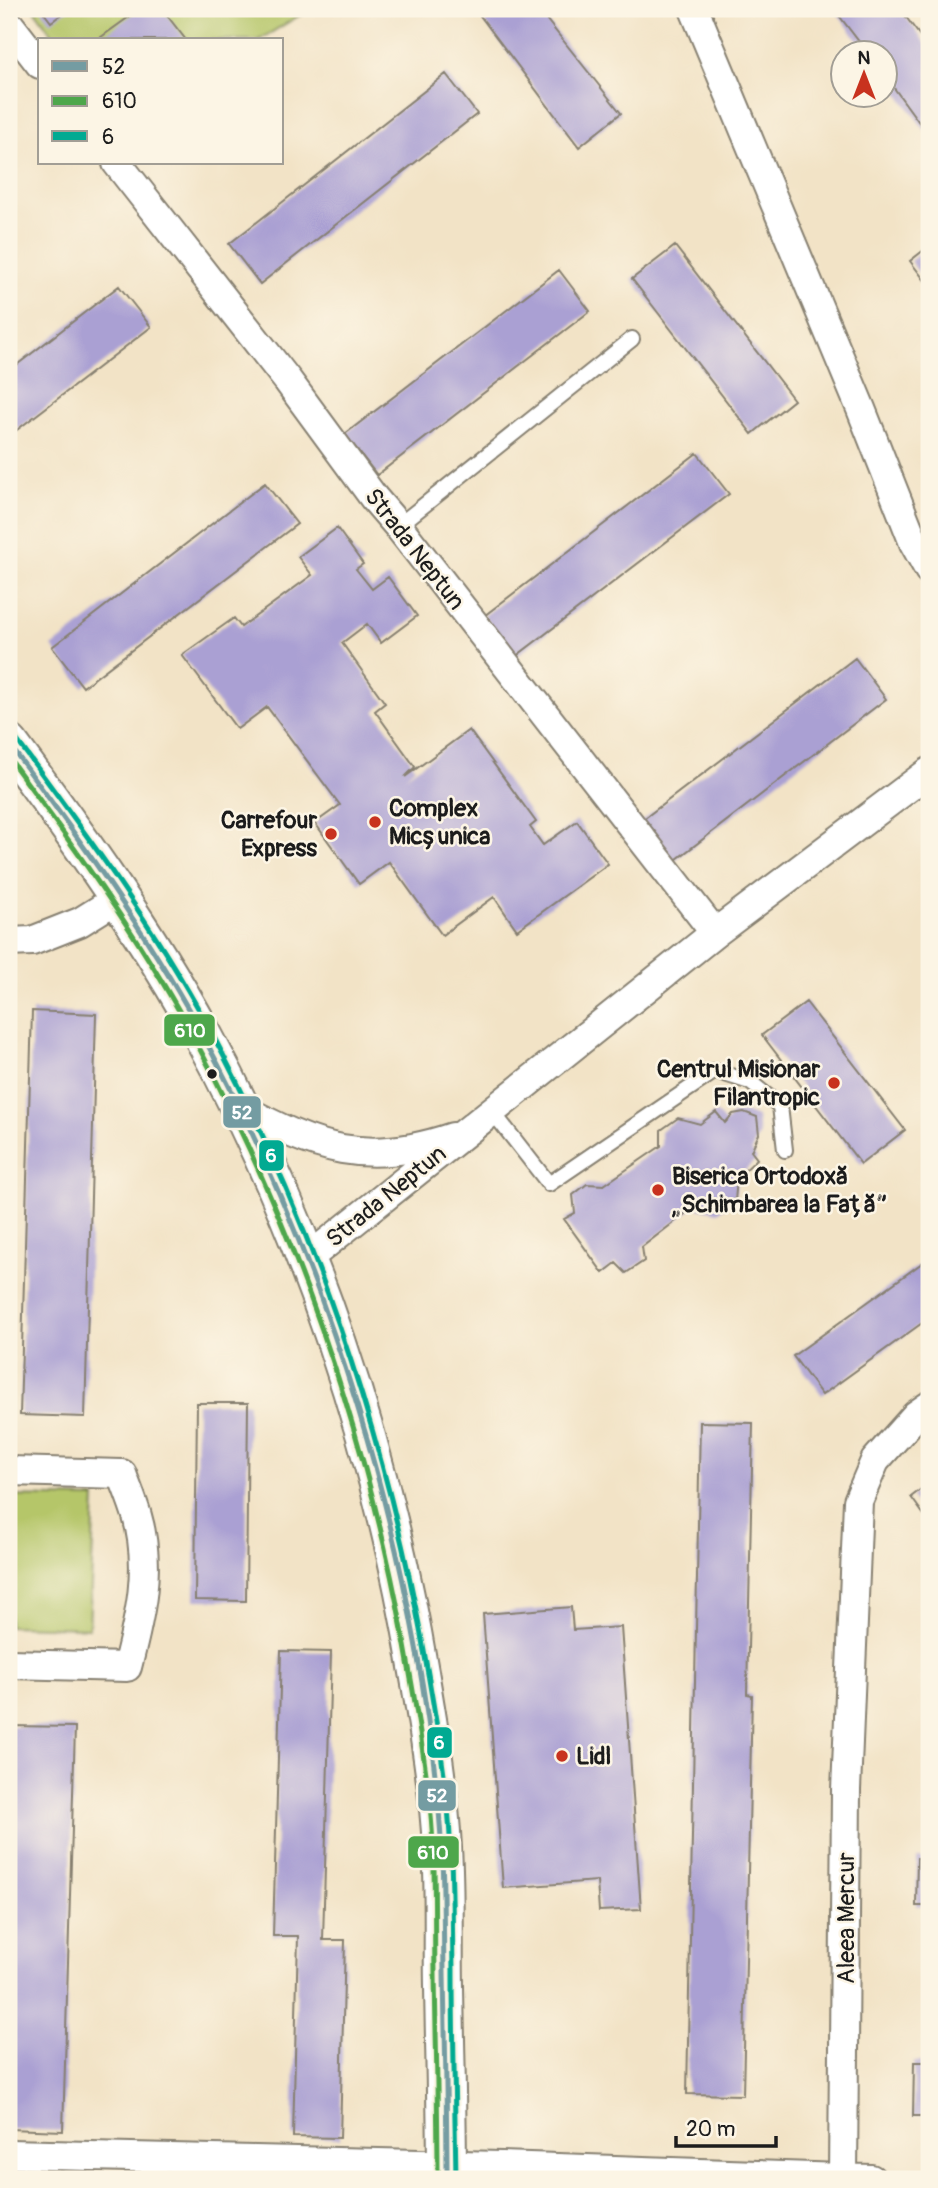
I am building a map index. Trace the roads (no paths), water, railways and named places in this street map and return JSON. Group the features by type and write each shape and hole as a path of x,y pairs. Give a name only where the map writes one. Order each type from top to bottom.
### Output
{"main road":[{"path":"9,744 120,897 200,1031 278,1188 307,1259 351,1387 389,1516 411,1622 429,1730 442,1846 447,2172"}],"street":[{"path":"694,9 861,409 929,583"},
{"path":"9,24 38,61"},
{"name":"Strada Neptun","path":"118,164 288,381 374,498 715,933"},
{"path":"915,543 929,570"},
{"name":"Strada Neptun","path":"307,1259 715,933 920,778 929,757"},
{"path":"9,942 32,941 80,922 120,897"},
{"name":"Strada Neptun","path":"239,1107 286,1132 317,1144 349,1150 383,1152 425,1146 466,1132"},
{"name":"Aleea Mercur","path":"843,2179 846,1790 858,1501 875,1461 916,1415 929,1406"},
{"path":"9,1472 122,1475 138,1518 145,1567 141,1616 127,1667 9,1664"},
{"path":"9,2154 447,2172 505,2173 565,2169 871,2179"}],"lane":[{"path":"398,526 632,339"},
{"path":"492,1111 549,1184 715,1070 750,1082 780,1106 785,1150"}],"place":[{"name":"Complex Micșunica","path":"375,822"},
{"name":"Carrefour Express","path":"331,834"},
{"name":"Centrul Misionar Filantropic","path":"834,1083"},
{"name":"Biserica Ortodoxă „Schimbarea la Față”","path":"658,1190"},
{"name":"Lidl","path":"562,1756"}]}
